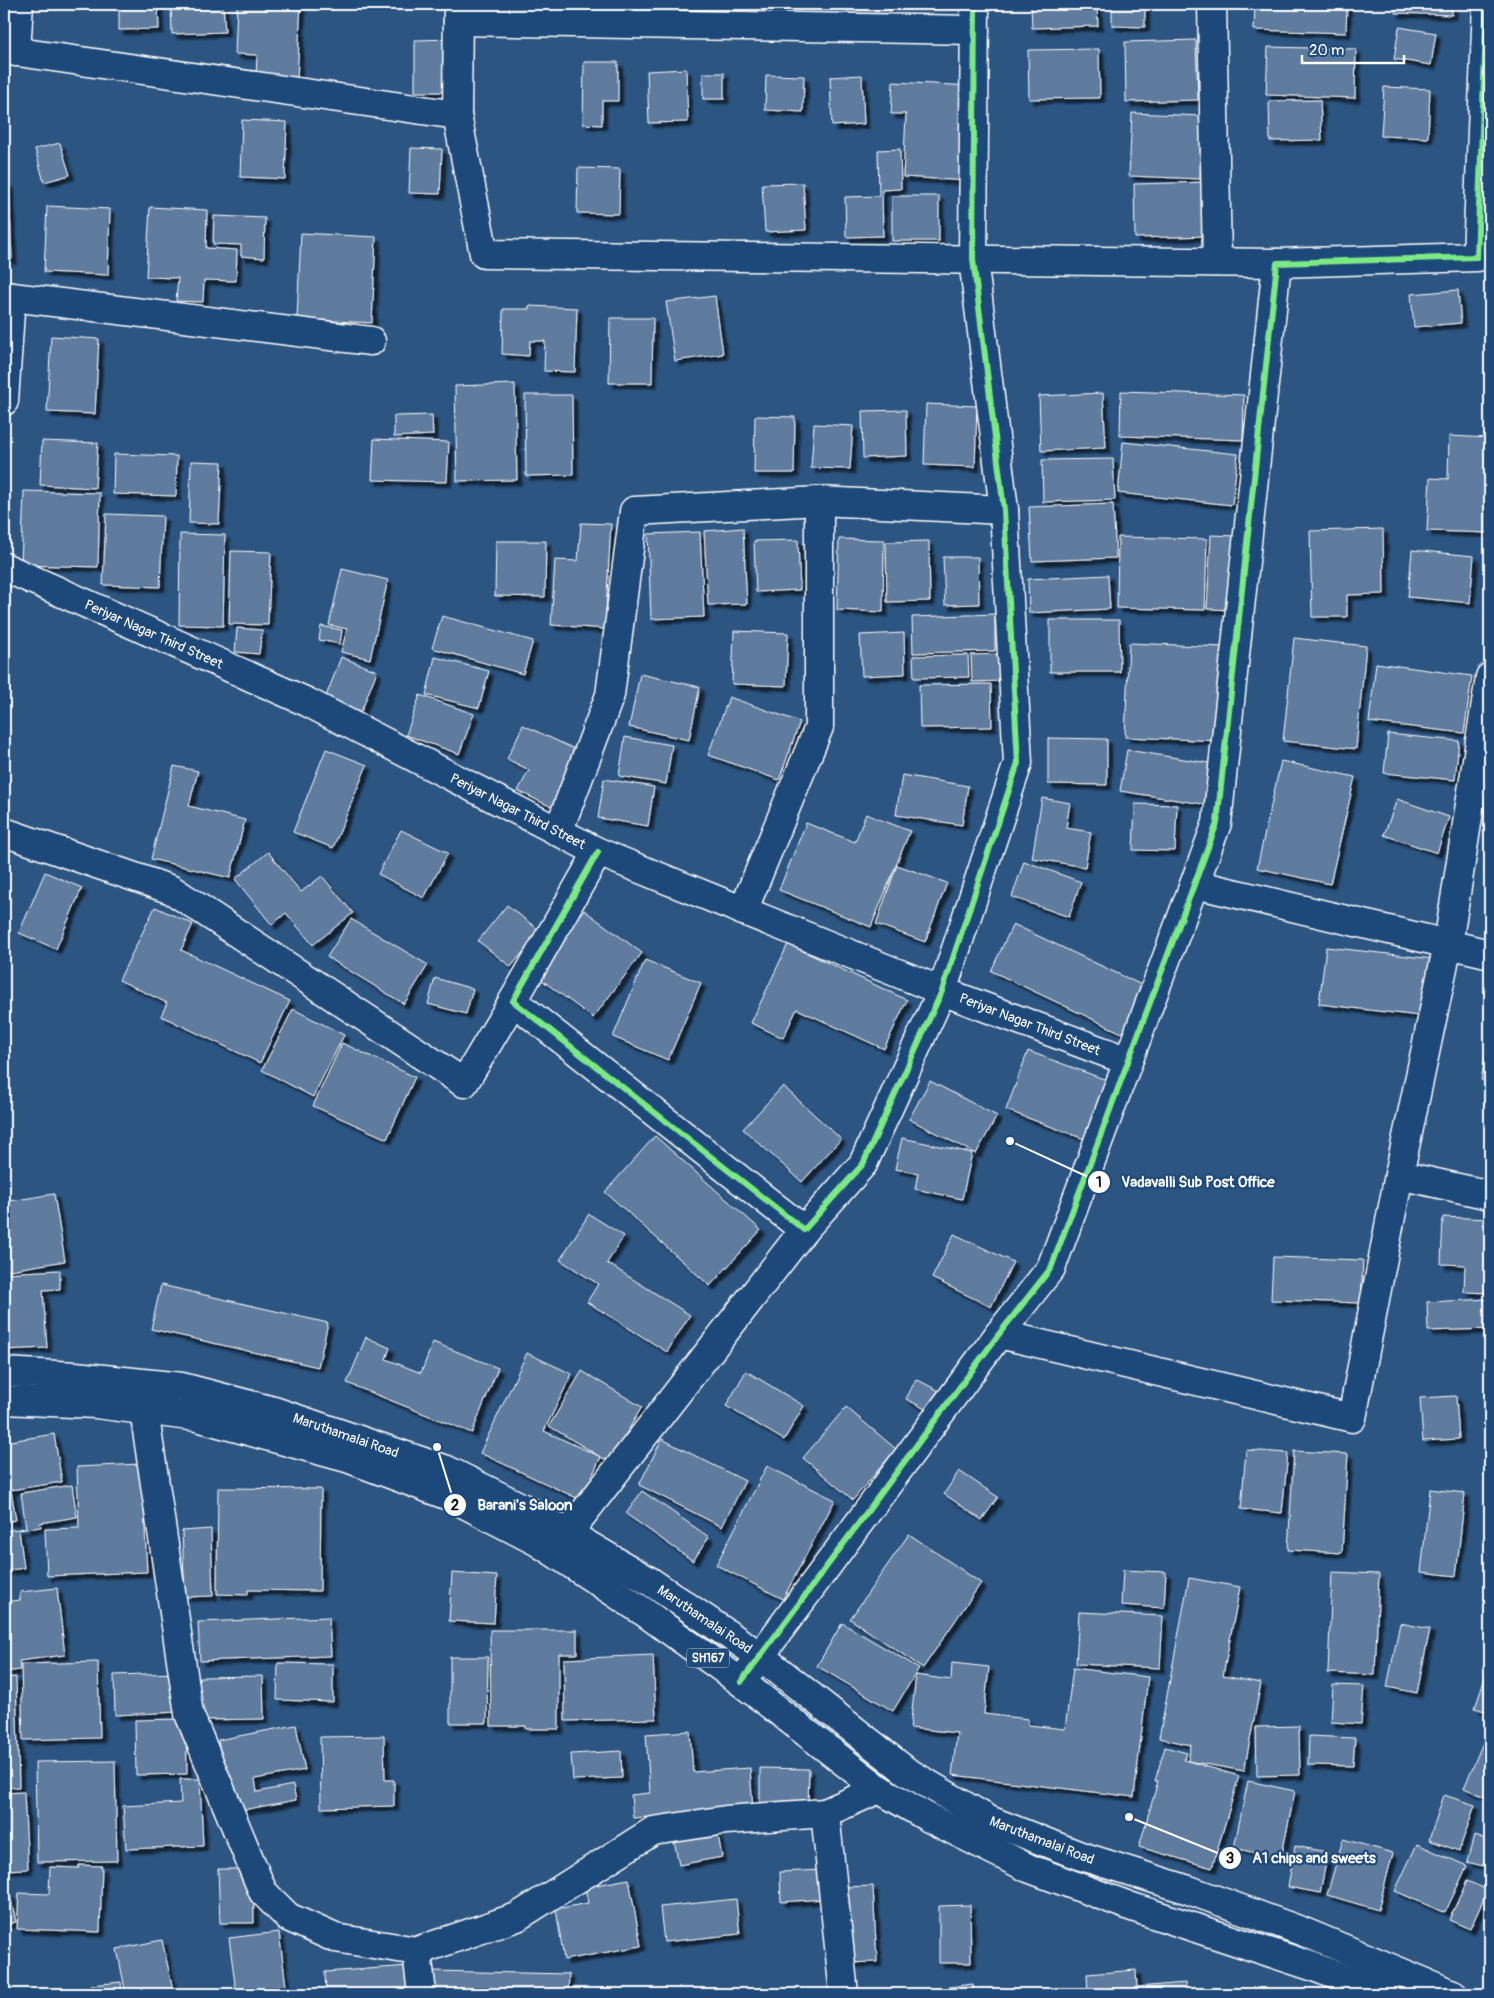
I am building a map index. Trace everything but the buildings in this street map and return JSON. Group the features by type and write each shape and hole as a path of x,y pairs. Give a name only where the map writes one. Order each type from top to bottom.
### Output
{"street":[{"path":"19,4 10,51 457,115"},
{"path":"1212,4 1218,262"},
{"path":"568,1533 804,1230 863,1164 942,991 1018,763 1004,510 973,259 975,17 458,12 457,115 484,254 973,259 1277,263 1477,257 1487,4"},
{"path":"741,1682 999,1334 1051,1268 1218,823 1277,263"},
{"path":"4,402 7,297 371,341"},
{"path":"558,832 610,695 634,511 819,501 1004,510"},
{"path":"743,911 819,727 819,501"},
{"name":"Periyar Nagar Third Street","path":"4,567 308,702 598,852 942,991 1128,1061"},
{"path":"999,1334 1352,1418 1399,1175 1448,944 1490,677"},
{"path":"4,832 172,890 464,1083 598,852"},
{"path":"1195,884 1490,954"},
{"path":"513,1001 804,1230"},
{"path":"1399,1175 1490,1195"},
{"name":"Maruthamalai Road","path":"4,1372 75,1376 182,1387 274,1411 447,1470 533,1513 650,1582 760,1656 906,1771 989,1820 1078,1855 1190,1890 1304,1932 1454,1994"},
{"name":"Maruthamalai Road","path":"4,1400 96,1404 197,1417 347,1458 451,1496 538,1542 644,1612 741,1682 879,1789 927,1817 1028,1868 1132,1907 1311,1966 1386,1994"},
{"path":"144,1410 189,1714 263,1892 288,1917 335,1938 417,1952 517,1917 653,1831 726,1820 825,1813 879,1789"},
{"path":"825,1813 844,1994"},
{"path":"417,1952 422,1994"}],"cycle path":[{"path":"598,852 513,1001 804,1230 863,1164 942,991 1018,763 1004,510 973,259 975,4"},
{"path":"741,1682 999,1334 1051,1268 1217,823 1277,263 1477,257 1487,4"}],"place":[{"name":"Vadavalli Sub Post Office","path":"1010,1141"},
{"name":"Barani's Saloon","path":"437,1447"},
{"name":"A1 chips and sweets","path":"1129,1817"}]}
